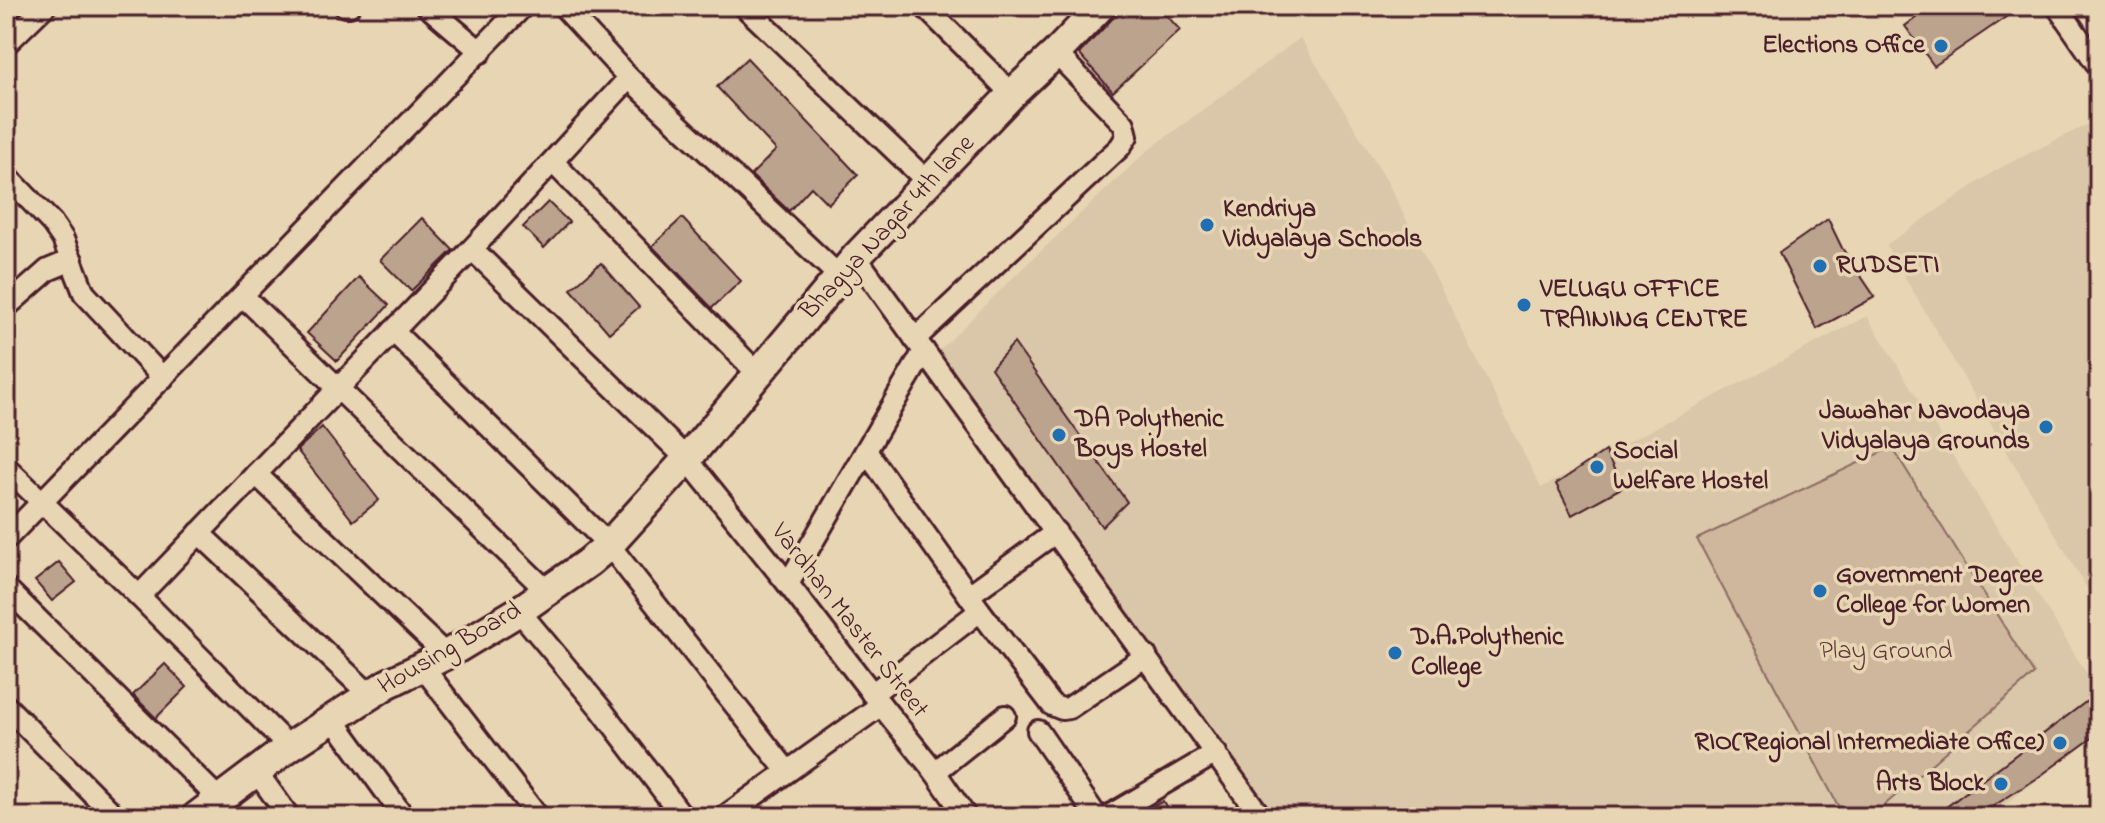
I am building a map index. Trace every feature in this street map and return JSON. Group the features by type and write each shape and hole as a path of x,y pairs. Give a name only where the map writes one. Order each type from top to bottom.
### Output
{"main road":[{"name":"Bhagya Nagar 4th lane","path":"687,459 847,267 1098,7"},
{"name":"Housing Board","path":"196,817 289,747 370,695 548,592 609,545 687,459"}],"street":[{"path":"6,44 45,6"},
{"path":"427,6 481,52"},
{"path":"6,539 523,6"},
{"path":"563,6 629,78 847,267 920,345 1261,817"},
{"path":"744,6 928,182"},
{"path":"924,6 1012,94"},
{"path":"2057,6 2099,67"},
{"path":"788,584 866,451 920,345 1120,147 1127,136 1124,124 1056,53"},
{"path":"139,596 472,249 629,78"},
{"path":"553,162 758,374"},
{"path":"6,175 52,223 63,239 84,293 163,378"},
{"name":"Vardhan Master Street","path":"472,249 687,459 935,772 966,817"},
{"path":"6,307 48,270 72,260"},
{"path":"243,296 548,592"},
{"path":"393,331 609,545 787,771"},
{"path":"866,451 975,603 1056,708 1069,708 1146,656"},
{"path":"6,467 289,747"},
{"path":"256,474 434,660 538,817"},
{"path":"724,817 877,700 975,603 1056,532"},
{"path":"199,533 370,695"},
{"path":"6,588 220,800"},
{"path":"519,611 601,709 683,817"},
{"path":"6,706 116,817"},
{"path":"935,772 1005,716"},
{"path":"333,719 404,817"},
{"path":"1038,731 1097,817"},
{"path":"1107,817 1216,753"},
{"path":"256,771 289,817"}],"shaded area":[{"path":"1300,38 1387,181 1541,488 1867,316 2099,694 2099,734 1988,817 1267,817 932,358 1146,152"},
{"name":"Jawahar Navodaya Vidyalaya Grounds","path":"2099,119 2099,609 1886,245 1998,169"}],"green space":[{"name":"Play Ground","path":"1892,447 2034,674 1871,817 1844,817 1697,539"}],"building":[{"path":"1122,6 1158,6 1180,30 1113,92 1079,54"},
{"name":"Elections Office","path":"1932,6 2022,6 1934,66 1905,26"},
{"path":"747,58 858,175 828,204 811,187 789,211 751,175 776,150 717,87"},
{"path":"548,202 569,222 544,248 523,227"},
{"path":"422,218 453,250 411,291 380,260"},
{"path":"682,218 741,281 712,308 652,246"},
{"name":"RUDSETI","path":"1828,219 1842,248 1875,297 1817,329 1779,253"},
{"path":"601,263 639,307 609,333 571,289"},
{"path":"359,277 389,305 337,361 307,333"},
{"name":"DA Polythenic Boys Hostel","path":"1014,343 1127,502 1102,527 991,368"},
{"path":"322,427 379,500 353,521 297,450"},
{"name":"Social Welfare Hostel","path":"1605,451 1623,487 1572,515 1556,484"},
{"path":"59,562 76,582 52,601 35,581"},
{"path":"165,664 187,687 156,718 133,695"},
{"path":"2099,692 2099,733 2036,779 1976,817 1933,817"},
{"path":"1163,801 1172,817 1133,817"}],"place":[{"name":"Elections Office","path":"1941,46"},
{"name":"Kendriya Vidyalaya Schools","path":"1207,225"},
{"name":"RUDSETI","path":"1820,266"},
{"name":"VELUGU OFFICE TRAINING CENTRE","path":"1524,305"},
{"name":"Jawahar Navodaya Vidyalaya Grounds","path":"2046,427"},
{"name":"DA Polythenic Boys Hostel","path":"1059,435"},
{"name":"Social Welfare Hostel","path":"1597,467"},
{"name":"Government Degree College for Women","path":"1820,591"},
{"name":"D.A.Polythenic College","path":"1395,653"},
{"name":"RIO(Regional Intermediate Office)","path":"2060,743"},
{"name":"Arts Block","path":"2001,784"}]}
